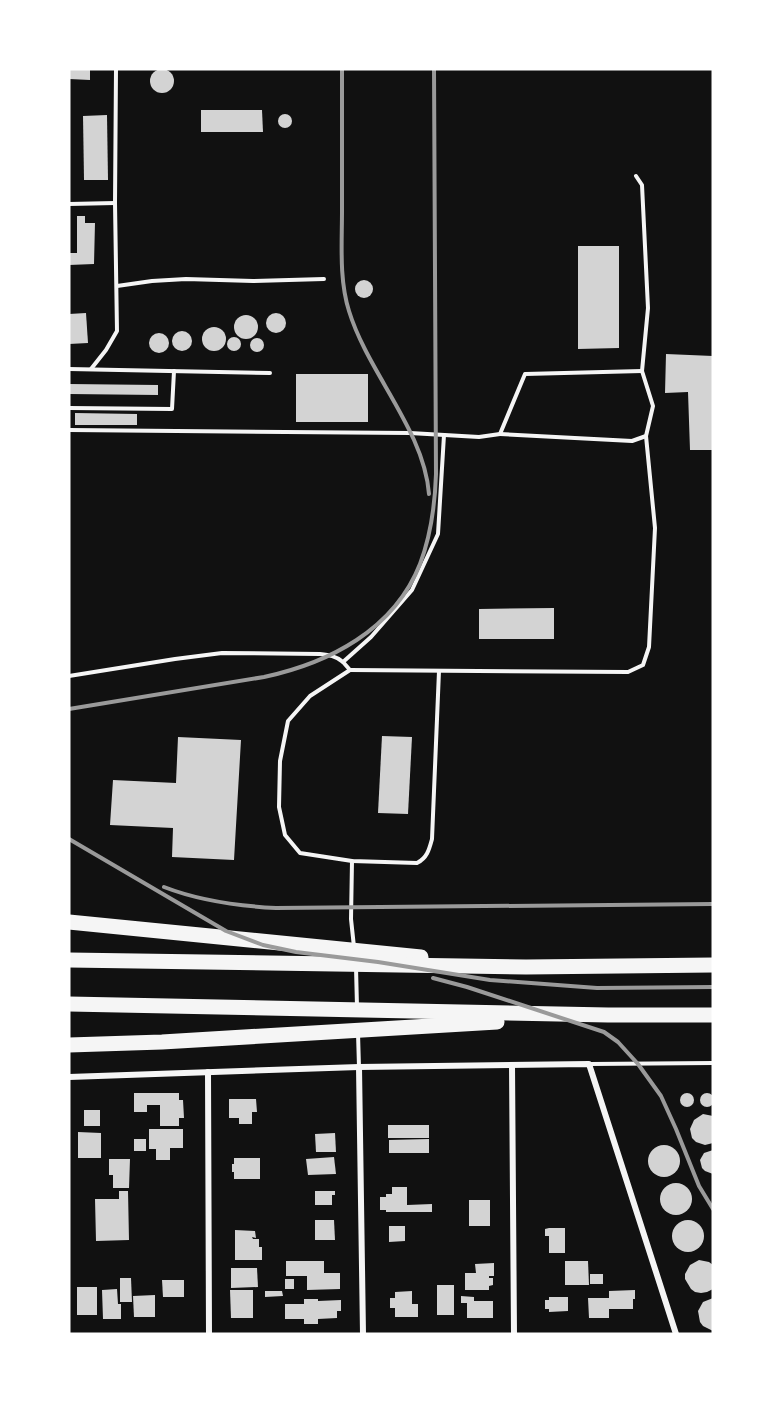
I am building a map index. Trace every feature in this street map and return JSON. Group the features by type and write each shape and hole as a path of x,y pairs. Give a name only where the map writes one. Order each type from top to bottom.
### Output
{"highway":[{"path":"69,922 526,967"},
{"path":"69,960 526,967 713,965"},
{"path":"69,1004 713,1015"},
{"path":"69,1045 174,1041 608,1015"}],"street":[{"path":"69,1077 359,1067 589,1064 676,1334"},
{"path":"512,1065 514,1334"},
{"path":"359,1067 363,1334"},
{"path":"208,1072 209,1334"}],"lane":[{"path":"91,369 117,331 116,69"},
{"path":"439,671 432,839 429,851 423,860 417,863 352,861 300,853 285,835 279,807 280,761 288,721 310,696 350,670 628,672 643,665 648,647 655,528 646,436 653,406 642,371 648,308 642,185 636,176"},
{"path":"69,204 115,203"},
{"path":"117,286 186,279 253,281 324,279"},
{"path":"69,369 270,373"},
{"path":"69,408 172,409 174,371"},
{"path":"500,434 525,374 642,371"},
{"path":"69,430 479,437 500,434 632,441 646,436"},
{"path":"343,662 371,637 412,590 438,534 444,435"},
{"path":"69,676 222,653 320,654 339,658 350,670"},
{"path":"352,861 351,918 359,1067"},
{"path":"589,1064 713,1063"}],"building":[{"path":"69,69 90,69 90,80 69,79"},
{"path":"157,69 167,69 174,76 174,86 167,93 157,93 150,86 150,76"},
{"path":"201,110 262,110 263,132 201,132"},
{"path":"285,114 290,116 292,121 290,126 285,128 280,126 278,121 280,116"},
{"path":"107,115 108,180 84,180 83,116"},
{"path":"77,216 85,216 85,223 95,223 94,264 69,265 69,253 77,253"},
{"path":"578,246 619,246 619,348 578,349"},
{"path":"360,280 368,280 373,285 371,296 360,298 355,293 355,285"},
{"path":"86,313 88,343 69,344 69,314"},
{"path":"272,313 280,313 286,319 286,327 280,333 272,333 266,327 266,319"},
{"path":"246,315 255,318 258,327 255,336 246,339 237,336 234,327 237,318"},
{"path":"214,327 223,330 226,339 223,348 214,351 205,348 202,339 205,330"},
{"path":"178,331 186,331 192,337 192,345 186,351 178,351 172,345 172,337"},
{"path":"155,333 163,333 169,339 169,347 163,353 155,353 149,347 149,339"},
{"path":"231,337 237,337 241,344 237,351 231,351 227,347 227,341"},
{"path":"254,338 260,338 264,345 260,352 254,352 250,348 250,342"},
{"path":"666,354 713,356 713,450 690,450 688,392 665,393"},
{"path":"296,374 368,374 368,422 296,422"},
{"path":"69,384 158,385 158,395 69,394"},
{"path":"75,413 137,414 137,425 75,425"},
{"path":"554,608 554,639 479,639 479,609"},
{"path":"382,736 412,737 408,814 378,813"},
{"path":"178,737 241,740 234,860 172,857 173,828 110,825 113,780 176,783"},
{"path":"134,1093 179,1093 179,1100 183,1100 184,1118 179,1118 179,1126 160,1126 160,1105 147,1105 147,1112 134,1112"},
{"path":"684,1093 690,1093 694,1100 690,1107 684,1107 680,1103 680,1097"},
{"path":"704,1093 710,1093 714,1100 710,1107 704,1107 700,1103 700,1097"},
{"path":"229,1099 256,1099 257,1112 252,1112 252,1124 239,1124 239,1118 229,1118"},
{"path":"84,1110 100,1110 100,1126 84,1126"},
{"path":"703,1114 713,1116 713,1143 705,1145 692,1138 690,1129 694,1120"},
{"path":"388,1125 429,1125 429,1138 388,1138"},
{"path":"149,1129 183,1129 183,1148 170,1148 170,1160 156,1160 156,1149 149,1149"},
{"path":"78,1132 101,1133 101,1158 78,1158"},
{"path":"335,1133 336,1152 316,1152 315,1134"},
{"path":"134,1139 146,1139 146,1151 134,1151"},
{"path":"429,1139 429,1153 389,1153 389,1140"},
{"path":"664,1145 676,1149 680,1161 676,1173 664,1177 652,1173 648,1161 652,1149"},
{"path":"713,1150 713,1174 702,1168 700,1160 704,1153"},
{"path":"334,1157 336,1174 308,1175 306,1159"},
{"path":"234,1158 260,1158 260,1179 234,1179 232,1164 234,1164"},
{"path":"109,1159 130,1159 129,1188 113,1188 113,1175 109,1175"},
{"path":"676,1183 688,1187 692,1199 688,1211 676,1215 664,1211 660,1199 664,1187"},
{"path":"392,1187 407,1187 407,1205 432,1204 432,1212 380,1210 380,1197 392,1194"},
{"path":"119,1191 128,1191 129,1240 96,1241 95,1199 119,1199"},
{"path":"315,1191 335,1191 335,1195 332,1195 332,1205 315,1205"},
{"path":"469,1200 490,1200 490,1226 469,1226"},
{"path":"315,1220 334,1220 335,1240 315,1240"},
{"path":"688,1220 700,1224 704,1236 700,1248 688,1252 676,1248 672,1236 676,1224"},
{"path":"389,1226 405,1226 405,1241 389,1242"},
{"path":"565,1228 565,1253 549,1253 549,1236 545,1236 545,1229"},
{"path":"235,1230 255,1231 256,1238 252,1237 259,1239 259,1247 262,1247 262,1260 235,1260"},
{"path":"699,1260 713,1265 713,1289 701,1293 691,1289 685,1279 690,1265"},
{"path":"286,1261 324,1261 324,1273 340,1273 340,1289 307,1290 307,1276 286,1276"},
{"path":"565,1261 588,1261 589,1285 565,1285"},
{"path":"494,1263 494,1276 489,1276 493,1278 493,1285 489,1286 489,1290 465,1290 465,1273 476,1273 475,1264"},
{"path":"231,1268 257,1268 258,1287 231,1288"},
{"path":"590,1274 603,1274 603,1284 590,1284"},
{"path":"120,1278 131,1278 132,1302 120,1302"},
{"path":"285,1279 294,1279 294,1289 285,1289"},
{"path":"162,1280 184,1280 184,1297 163,1297"},
{"path":"437,1285 454,1285 454,1315 437,1315"},
{"path":"77,1287 97,1287 97,1315 77,1315"},
{"path":"117,1289 118,1304 121,1304 121,1319 103,1319 102,1290"},
{"path":"230,1290 253,1290 253,1318 231,1318"},
{"path":"635,1290 633,1309 609,1309 609,1318 589,1318 588,1298 609,1298 609,1291"},
{"path":"265,1291 282,1291 283,1296 265,1297"},
{"path":"412,1291 412,1304 418,1304 418,1317 395,1317 395,1308 390,1308 390,1298 395,1298 395,1292"},
{"path":"155,1295 155,1317 134,1317 133,1296"},
{"path":"461,1296 474,1297 474,1301 493,1301 493,1318 467,1318 467,1303 461,1303"},
{"path":"549,1297 568,1297 568,1311 549,1312 549,1309 545,1309 545,1300 549,1300"},
{"path":"713,1298 713,1331 700,1322 698,1311 703,1302"},
{"path":"304,1299 341,1300 341,1311 337,1311 337,1318 318,1319 318,1324 304,1324 304,1319 285,1319 285,1304 304,1304"}],"railway":[{"path":"69,709 264,677 312,663 357,640 376,625 394,608 408,587 420,564 427,542 432,520 436,474 434,69"},
{"path":"342,70 342,261 346,299 369,357 417,447 425,470 429,494"},
{"path":"69,839 226,931 263,945 296,952 378,962 490,980 597,988 713,987"},
{"path":"164,887 219,902 276,908 713,904"},
{"path":"433,978 604,1032 618,1042 638,1064 661,1096 699,1186 713,1209"}]}
